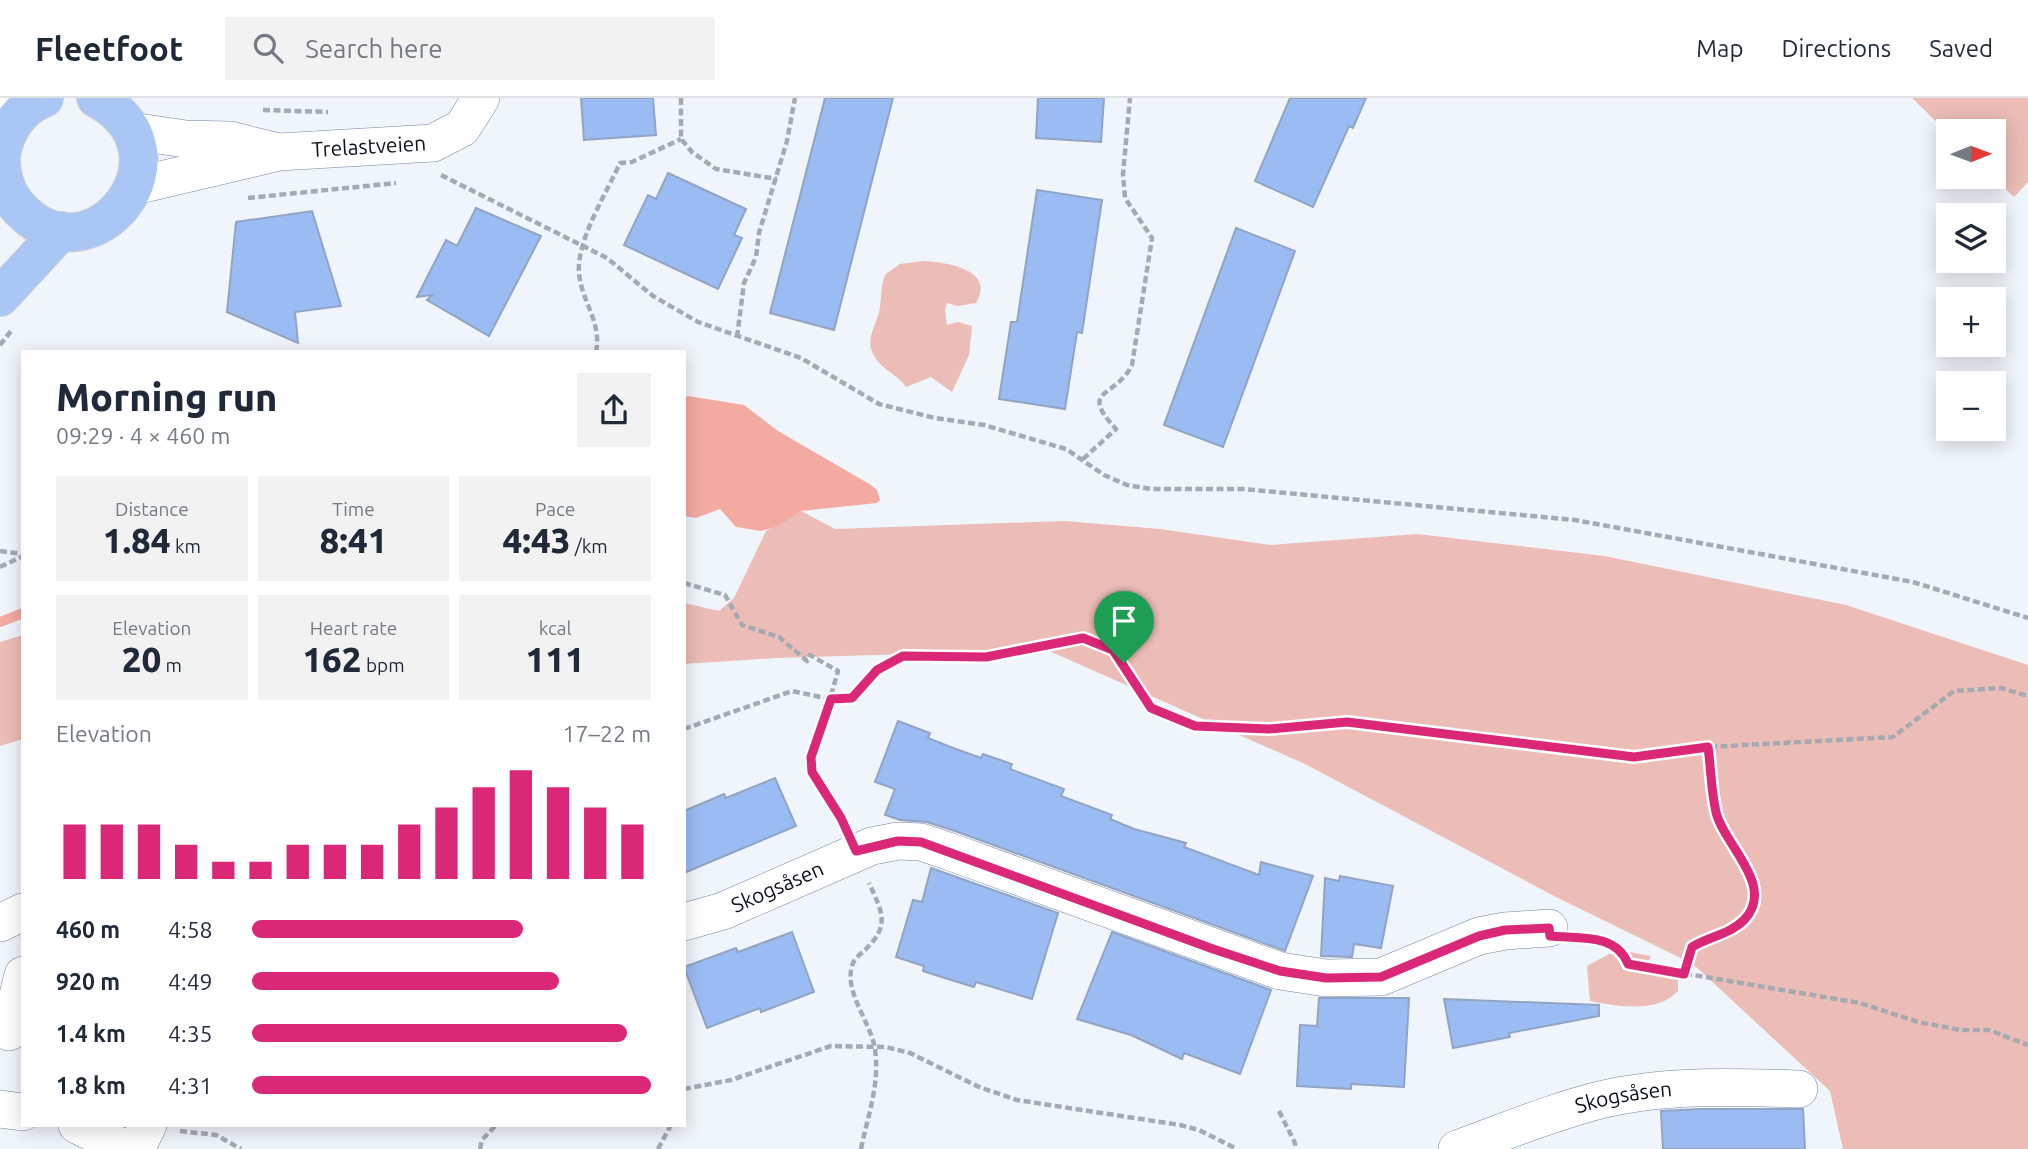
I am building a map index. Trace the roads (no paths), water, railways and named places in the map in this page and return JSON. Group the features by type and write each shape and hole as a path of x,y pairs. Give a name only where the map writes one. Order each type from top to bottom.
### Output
{"main road":[{"path":"24,102 9,130 0,159 7,190 8,219 36,222 61,231 88,229 112,217 129,198 135,186 138,152 116,110"},
{"path":"8,311 61,231"}],"street":[{"name":"Trelastveien","path":"135,186 279,152 433,143 462,128 481,98"},
{"name":"Trelastveien","path":"116,110 186,139 230,140 279,152"},
{"name":"Skogsåsen","path":"686,921 723,911 856,851 898,841 921,842 1280,971 1326,978 1381,977 1479,936 1505,930 1549,928"},
{"path":"0,923 21,913"},
{"path":"9,1031 21,983"},
{"name":"Skogsåsen","path":"1457,1149 1559,1113 1619,1097 1733,1087 1799,1089"},
{"path":"0,1109 21,1112"},
{"path":"81,1127 126,1149"},
{"path":"136,1149 158,1127"}],"waterway":[{"path":"0,622 21,614"}]}
